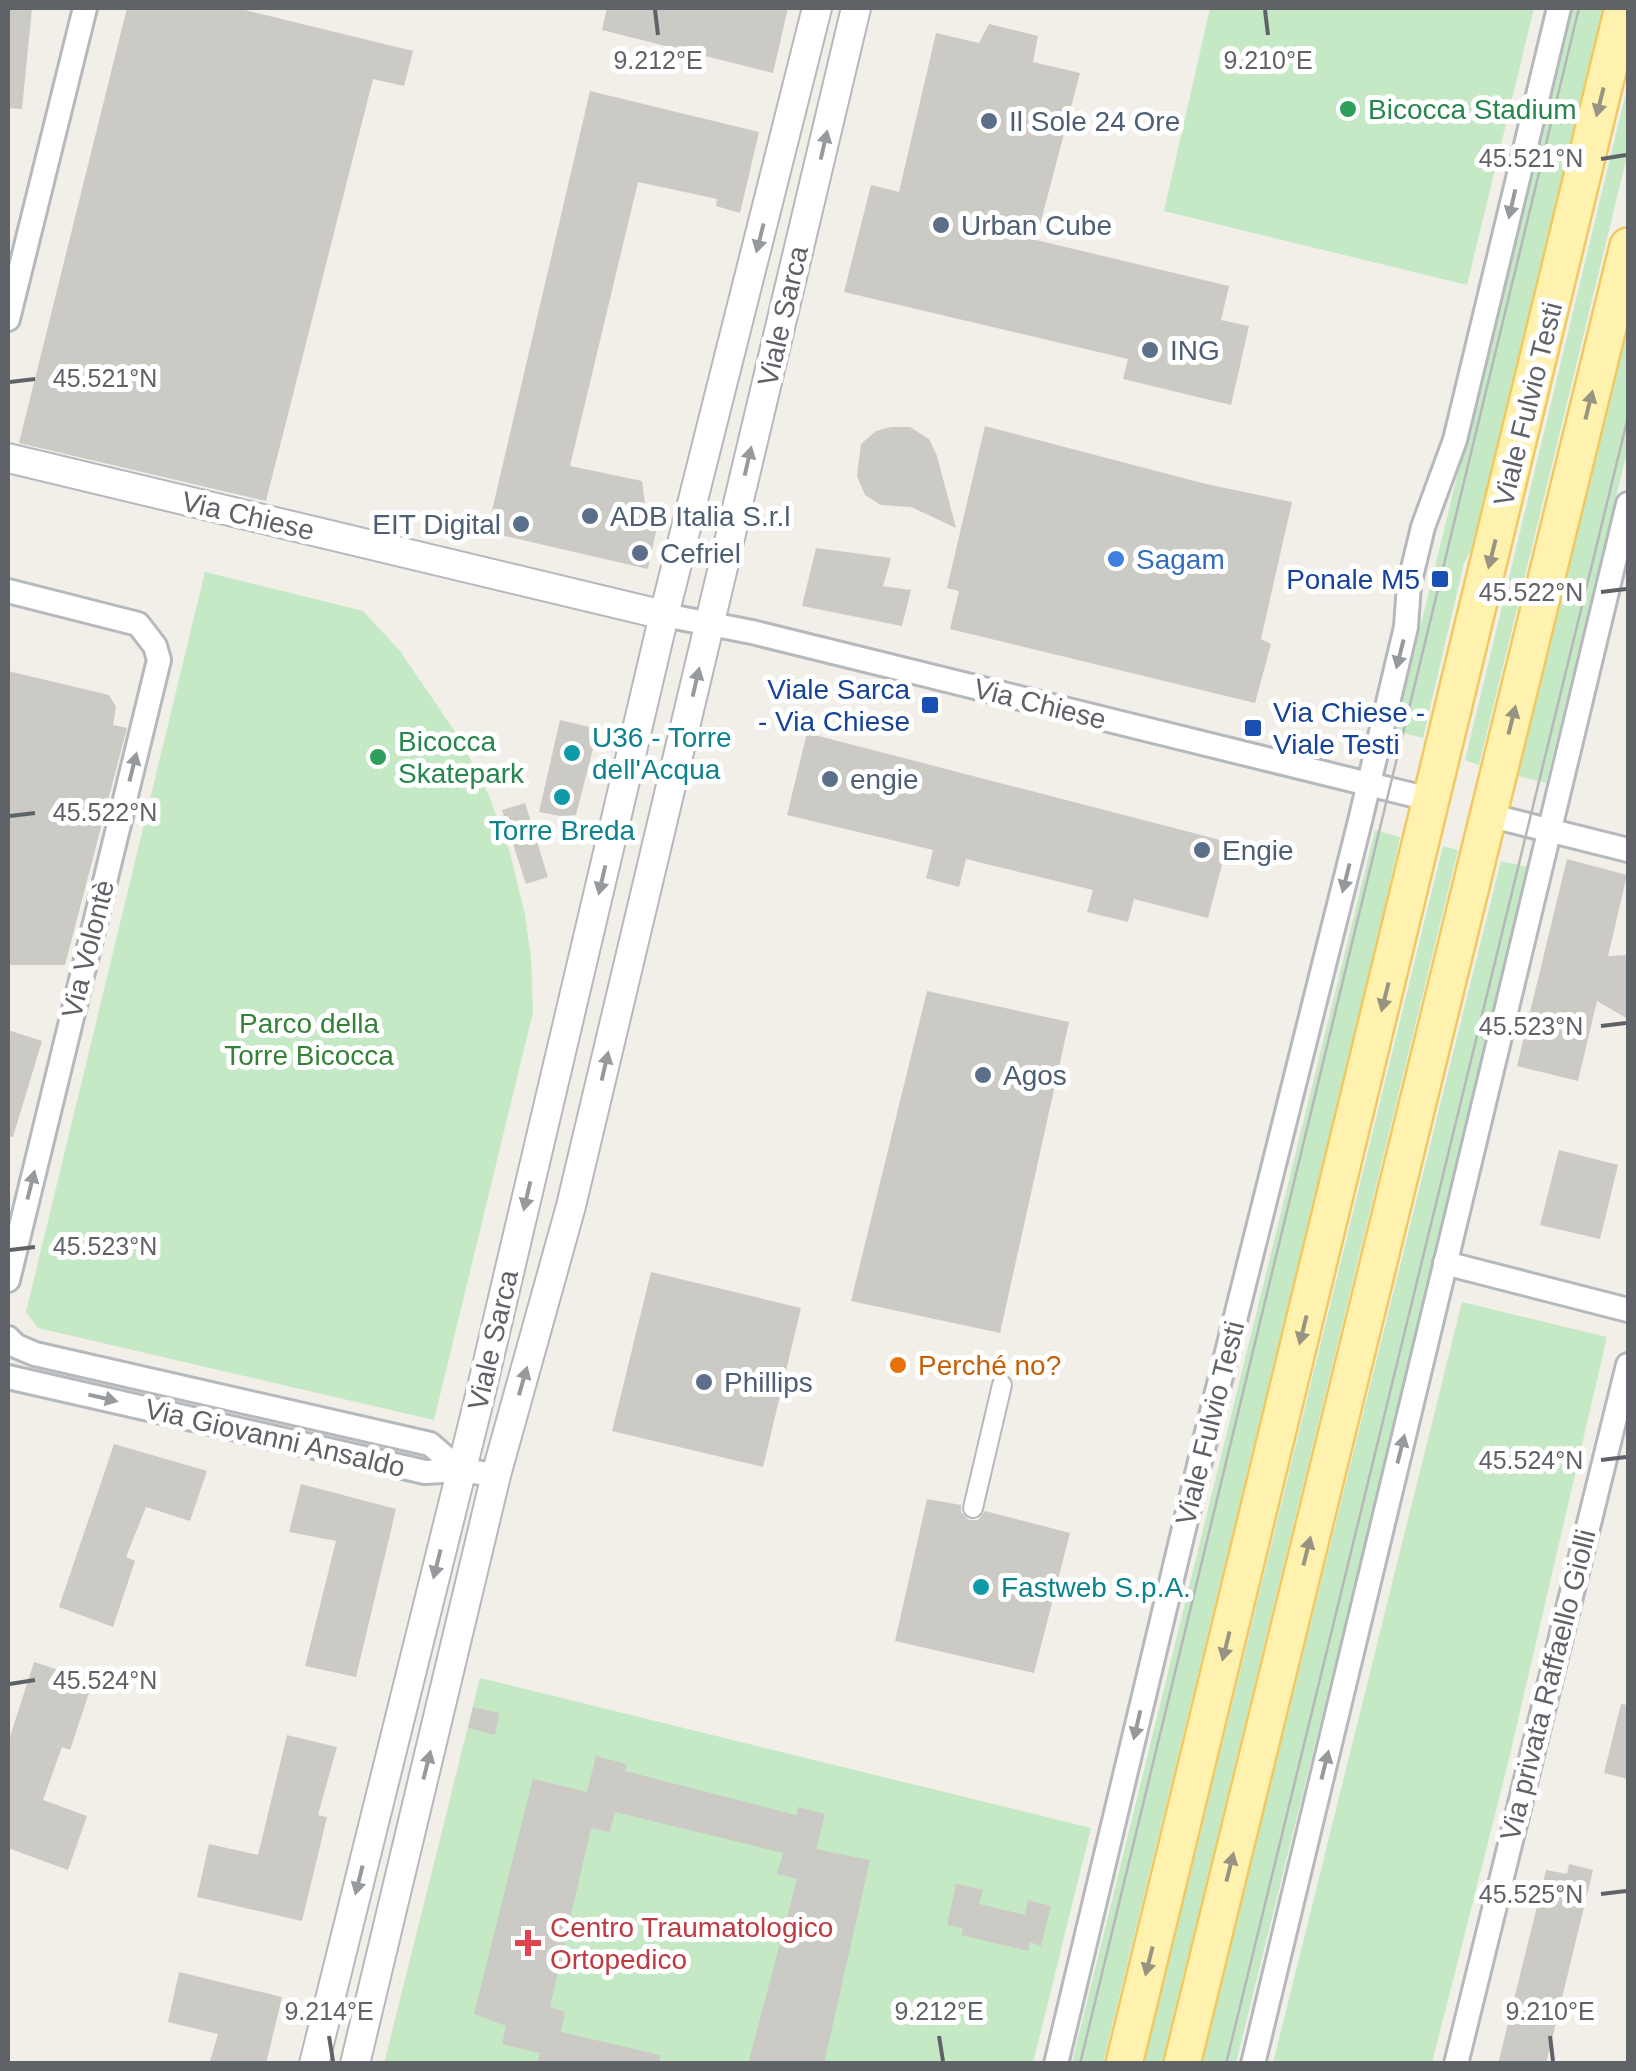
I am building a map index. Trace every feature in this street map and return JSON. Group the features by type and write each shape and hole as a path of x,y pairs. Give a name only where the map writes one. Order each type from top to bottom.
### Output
{"main road":[{"name":"Viale Fulvio Testi","path":"1124,2064 1623,8"},
{"path":"1182,2064 1628,246"},
{"path":"1433,800 1488,815"}],"street":[{"path":"8,320 85,8"},
{"name":"Viale Sarca","path":"314,2064 664,615 817,8"},
{"name":"Viale Sarca","path":"355,2064 496,1474 571,1206 856,8"},
{"name":"Viale Fulvio Testi","path":"1056,2064 1213,1409 1369,784 1406,627 1409,585 1422,527 1455,440 1559,8"},
{"name":"Via Chiese","path":"8,458 664,615"},
{"path":"1253,2064 1628,504"},
{"name":"Via Volontè","path":"8,591 138,624 155,646 158,660 8,1280"},
{"path":"664,615 710,624"},
{"name":"Via Chiese","path":"710,624 1369,784"},
{"path":"1369,784 1433,800"},
{"path":"1488,815 1628,850"},
{"path":"1446,1263 1628,1310"},
{"name":"Via Giovanni Ansaldo","path":"8,1338 35,1354 430,1444 460,1470"},
{"name":"Via privata Raffaello Giolli","path":"1456,2064 1628,1366"},
{"name":"Via Giovanni Ansaldo","path":"8,1377 425,1472 460,1470"},
{"path":"973,1508 1002,1385"},
{"path":"460,1470 496,1474"}],"green space":[{"name":"Bicocca Stadium","path":"1210,8 1534,8 1467,285 1164,211"},
{"path":"1571,8 1604,8 1479,535 1464,563 1423,738 1395,731"},
{"path":"1628,84 1628,152 1479,765 1465,760"},
{"path":"1628,316 1628,448 1546,783 1518,776"},
{"name":"Parco della Torre Bicocca","path":"205,572 363,611 400,651 460,739 489,796 510,853 525,915 533,1012 434,1420 38,1328 26,1312"},
{"path":"1375,830 1400,837 1381,924 1103,2063 1072,2063"},
{"path":"1443,846 1458,850 1162,2063 1144,2063"},
{"path":"1501,861 1532,868 1236,2063 1201,2064"},
{"path":"1462,1302 1607,1337 1508,1763 1432,2063 1273,2063"},
{"path":"480,1678 1091,1828 1033,2063 384,2064"}],"building":[{"path":"8,8 32,8 22,109 8,108"},
{"path":"127,8 237,8 413,51 404,86 373,79 266,501 19,443"},
{"path":"607,8 788,8 773,73 602,30"},
{"name":"Urban Cube","path":"989,24 1038,36 1033,62 1080,73 1036,240 1229,286 1221,320 1249,326 1231,405 1123,379 1128,359 844,292 871,185 899,192 936,33 979,43"},
{"path":"590,91 759,132 740,213 716,206 717,199 638,182 570,466 642,481 647,519 658,522 648,569 487,532"},
{"name":"Sagam","path":"985,426 1206,484 1292,502 1261,639 1271,644 1255,703 950,629 959,591 947,588"},
{"path":"910,427 929,439 956,528 911,507 881,505 865,495 857,476 861,444 876,431"},
{"path":"816,548 891,558 883,586 911,590 902,626 802,606"},
{"path":"8,671 109,695 116,707 113,725 127,728 65,965 8,965"},
{"name":"U36 - Torre dell'Acqua","path":"560,720 598,729 576,815 539,812"},
{"path":"807,733 1228,842 1208,918 1134,899 1128,922 1087,912 1093,890 966,859 959,887 926,878 933,850 787,815"},
{"path":"525,803 548,877 526,884 502,810"},
{"path":"1567,859 1627,875 1608,956 1628,955 1628,1019 1597,1001 1578,1081 1517,1066"},
{"path":"927,991 1069,1022 1000,1333 851,1301"},
{"path":"8,1030 42,1041 13,1137 8,1136"},
{"path":"1559,1150 1618,1165 1600,1239 1540,1225"},
{"name":"Phillips","path":"651,1272 801,1308 763,1467 612,1431"},
{"path":"114,1444 207,1471 190,1521 146,1507 126,1557 135,1561 113,1627 59,1607"},
{"path":"301,1484 396,1509 356,1677 305,1666 336,1541 289,1532"},
{"name":"Fastweb S.p.A.","path":"927,1499 961,1505 961,1512 969,1520 978,1520 985,1511 1070,1533 1034,1673 895,1641"},
{"path":"34,1662 93,1681 70,1750 62,1747 43,1800 87,1816 68,1870 8,1848 8,1743"},
{"path":"1621,1704 1628,1705 1628,1779 1604,1773"},
{"path":"473,1707 499,1713 495,1735 468,1728"},
{"path":"287,1735 337,1747 318,1815 327,1817 302,1921 197,1897 209,1844 258,1855"},
{"name":"Centro Traumatologico Ortopedico","path":"596,1756 627,1764 625,1771 796,1815 798,1807 825,1814 816,1849 870,1860 824,2064 748,2064 797,1879 777,1874 783,1853 615,1812 610,1832 591,1828 550,2007 565,2012 561,2032 660,2055 659,2064 537,2064 540,2053 502,2044 506,2026 474,2014 533,1779 587,1792"},
{"path":"1569,1864 1593,1870 1546,2064 1498,2064 1546,1870 1567,1874"},
{"path":"956,1884 983,1890 979,1904 1025,1915 1028,1900 1051,1906 1041,1946 1030,1942 1028,1951 961,1935 963,1928 947,1925"},
{"path":"179,1972 282,1997 266,2064 209,2064 218,2034 168,2022"}],"tram line":[{"path":"1080,2064 1579,8"},
{"path":"1226,2064 1628,417"}],"place":[{"name":"Bicocca Stadium","path":"1348,109"},
{"name":"Il Sole 24 Ore","path":"989,121"},
{"name":"Urban Cube","path":"941,225"},
{"name":"ING","path":"1150,350"},
{"name":"ADB Italia S.r.l","path":"590,516"},
{"name":"EIT Digital","path":"521,524"},
{"name":"Cefriel","path":"640,553"},
{"name":"Sagam","path":"1116,559"},
{"name":"Ponale M5","path":"1440,579"},
{"name":"Viale Sarca - Via Chiese","path":"930,705"},
{"name":"Via Chiese - Viale Testi","path":"1253,728"},
{"name":"U36 - Torre dell'Acqua","path":"572,753"},
{"name":"Bicocca Skatepark","path":"378,757"},
{"name":"engie","path":"830,779"},
{"name":"Torre Breda","path":"562,797"},
{"name":"Engie","path":"1202,850"},
{"name":"Agos","path":"983,1075"},
{"name":"Perché no?","path":"898,1365"},
{"name":"Phillips","path":"704,1382"},
{"name":"Fastweb S.p.A.","path":"981,1587"},
{"name":"Centro Traumatologico Ortopedico","path":"528,1943"}]}
